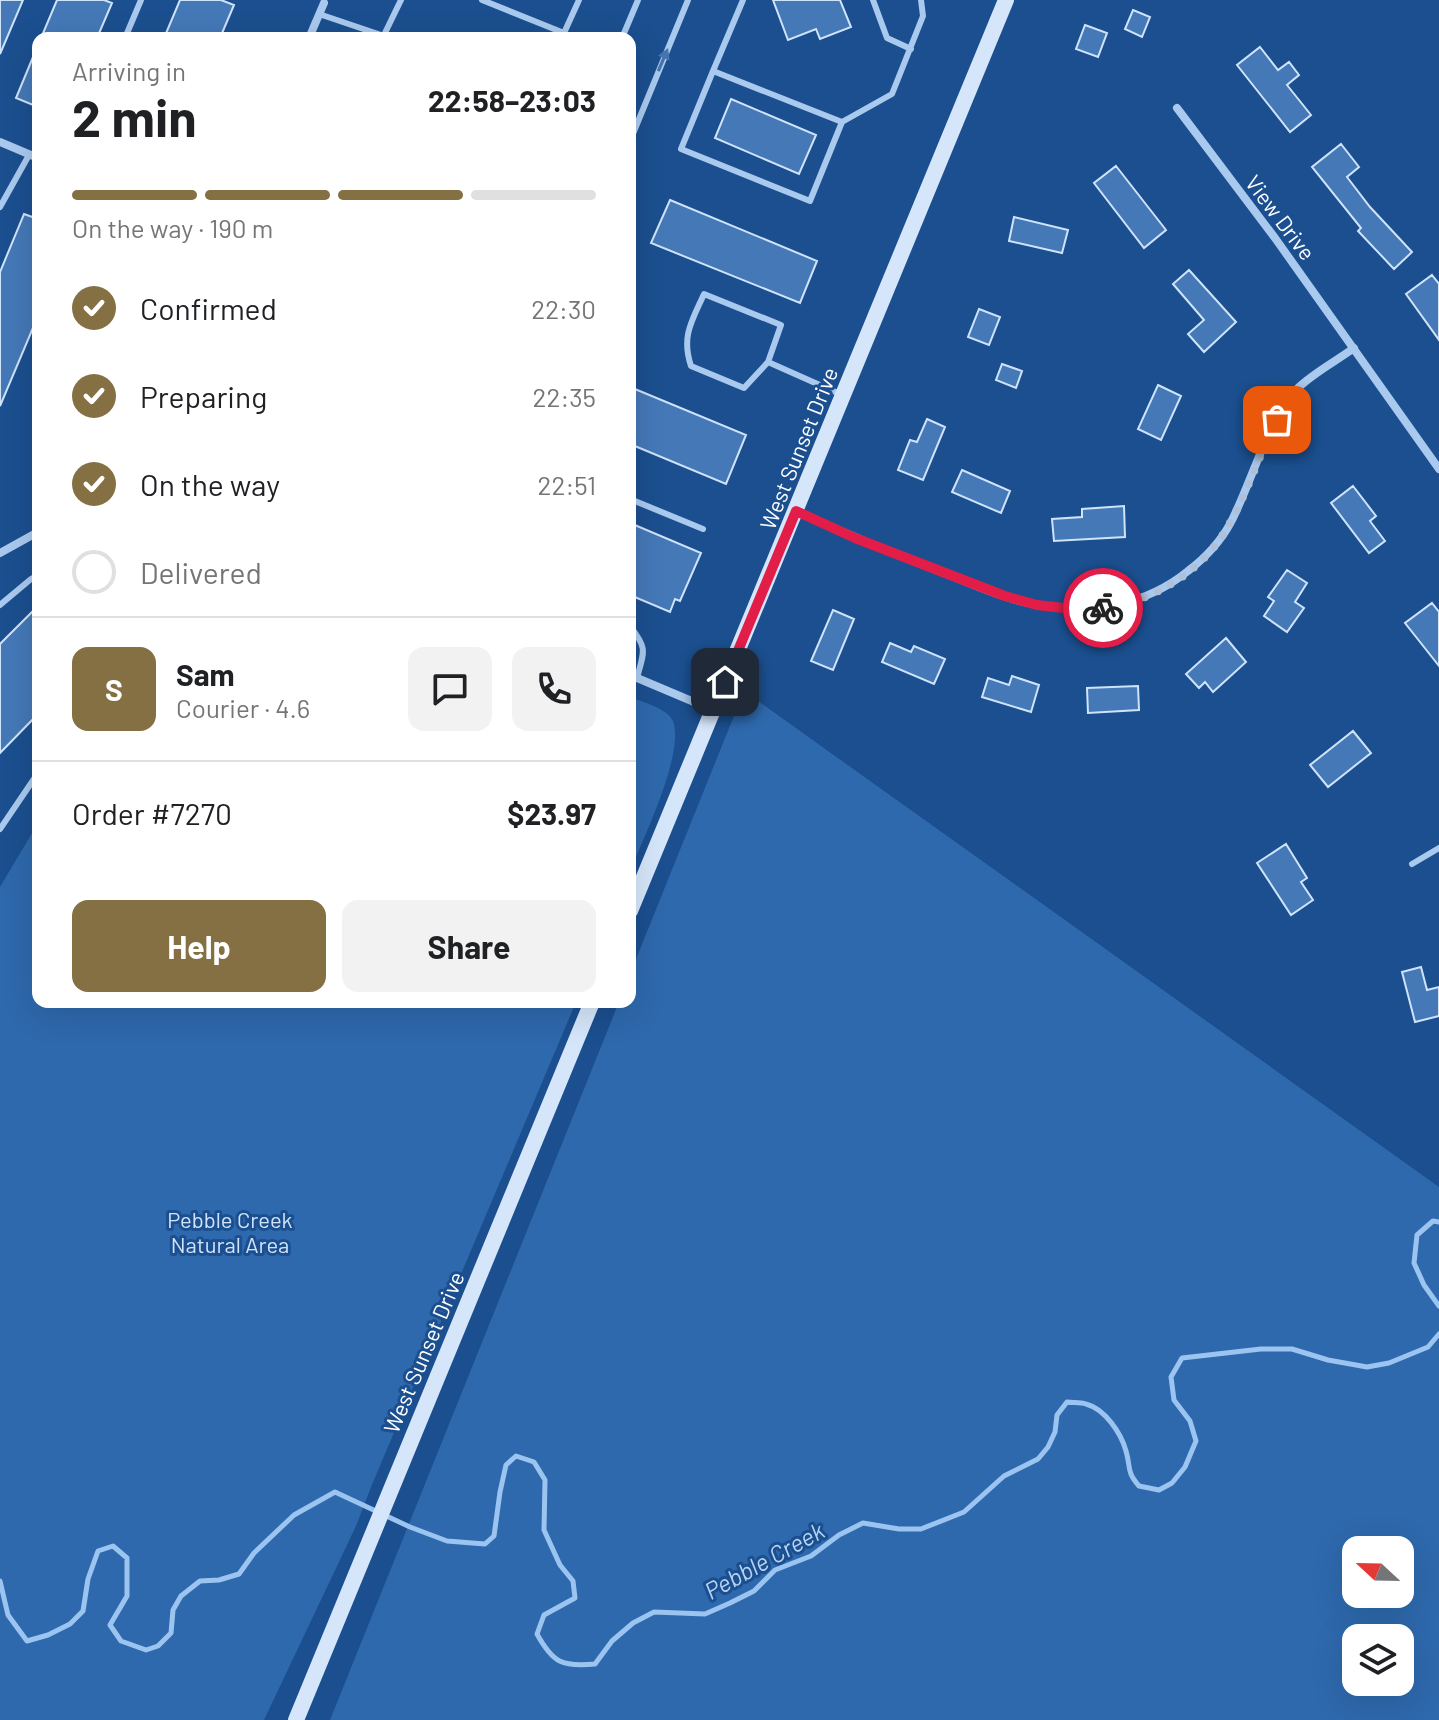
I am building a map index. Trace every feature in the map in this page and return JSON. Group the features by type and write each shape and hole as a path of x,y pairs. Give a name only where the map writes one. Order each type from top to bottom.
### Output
{"main road":[{"name":"West Sunset Drive","path":"636,896 1006,0"},
{"name":"West Sunset Drive","path":"296,1720 590,1008"}],"street":[{"path":"312,32 324,1"},
{"name":"View Drive","path":"1177,108 1275,238 1439,469"},
{"path":"0,142 32,156"},
{"path":"796,511 933,569 1037,605 1072,609 1107,608 1139,599 1173,583 1206,557 1230,524 1285,404 1298,387 1354,348"},
{"path":"0,553 32,535"},
{"path":"636,677 713,710"}],"lane":[{"path":"128,32 141,0"},
{"path":"389,32 401,0"},
{"path":"482,0 554,32"},
{"path":"565,32 579,0"},
{"path":"625,32 638,0"},
{"path":"636,125 688,0"},
{"path":"743,0 681,149 810,201 842,122 892,94 923,16 921,0"},
{"path":"873,0 887,38 911,49"},
{"path":"319,14 372,32"},
{"path":"713,71 842,122"},
{"path":"0,207 32,160"},
{"path":"704,294 781,325 768,362 744,388 691,366 685,350 687,332 704,294"},
{"path":"768,362 844,395"},
{"path":"636,501 703,529"},
{"path":"0,605 32,578"},
{"path":"636,634 642,641 644,652 636,669"},
{"path":"0,829 32,782"},
{"path":"1412,864 1439,848"}],"green space":[{"path":"744,691 1439,1187 1439,1720 330,1720 617,1008 636,1008 636,959"},
{"path":"636,699 665,712 673,721 673,753 661,796 636,856"},
{"name":"Pebble Creek Natural Area","path":"32,833 32,1008 573,1008 356,1526 264,1720 0,1720 0,887"}],"building":[{"path":"0,0 23,0 0,54"},
{"path":"57,0 104,0 112,3 100,32 44,32"},
{"path":"180,0 221,0 234,5 223,32 167,32"},
{"path":"773,0 840,0 851,27 820,39 816,29 788,40"},
{"path":"1133,10 1150,17 1142,37 1125,29"},
{"path":"1085,25 1107,33 1098,57 1076,49"},
{"path":"1260,47 1278,70 1289,62 1299,75 1287,85 1311,115 1290,132 1237,65"},
{"path":"32,59 32,105 16,98"},
{"path":"731,99 816,135 799,174 715,138"},
{"path":"1341,144 1359,167 1347,177 1412,252 1394,269 1358,231 1361,228 1312,167"},
{"path":"1116,166 1166,230 1144,248 1094,183"},
{"path":"670,200 817,261 800,303 651,243"},
{"path":"24,214 32,217 32,330 0,406 0,272"},
{"path":"1014,217 1068,230 1062,253 1009,241"},
{"path":"1189,270 1236,322 1204,352 1188,334 1204,320 1173,284"},
{"path":"1432,275 1439,284 1439,340 1406,294"},
{"path":"979,309 1000,317 989,345 968,337"},
{"path":"1002,364 1022,371 1016,388 996,380"},
{"path":"1158,385 1181,396 1161,440 1138,429"},
{"path":"636,389 746,435 726,484 636,446"},
{"path":"927,419 945,427 923,480 898,470 910,440 917,442"},
{"path":"962,470 1010,491 1001,513 952,492"},
{"path":"1353,486 1376,516 1370,521 1385,541 1369,553 1331,503"},
{"path":"1124,506 1125,537 1054,541 1052,519 1082,517 1082,509"},
{"path":"636,526 701,553 680,601 675,599 670,612 636,598"},
{"path":"1287,570 1307,583 1295,602 1304,608 1287,632 1264,616 1274,601 1268,597"},
{"path":"1432,603 1439,612 1439,666 1405,623"},
{"path":"833,610 854,619 833,670 811,661"},
{"path":"32,612 32,720 0,753 0,644"},
{"path":"1226,638 1246,662 1213,692 1205,682 1199,688 1186,674"},
{"path":"890,643 911,652 914,646 945,659 934,684 882,662"},
{"path":"1012,676 1039,685 1031,712 982,697 988,678 1009,685"},
{"path":"1138,686 1139,710 1088,713 1087,688"},
{"path":"1353,731 1371,753 1328,787 1310,765"},
{"path":"1286,844 1307,878 1301,882 1313,900 1291,915 1257,863"},
{"path":"1421,967 1427,990 1439,987 1439,1016 1415,1022 1402,972"}],"waterway":[{"name":"Pebble Creek","path":"1439,1222 1433,1221 1417,1235 1414,1263 1424,1285 1439,1306"},
{"name":"Pebble Creek","path":"0,1581 8,1615 27,1641 48,1635 70,1624 83,1611 88,1579 98,1551 113,1546 127,1558 127,1596 110,1625 121,1641 146,1650 158,1646 171,1633 173,1610 181,1596 200,1581 239,1574 254,1553 294,1515 335,1492 447,1541 485,1544 494,1536 506,1465 516,1456 534,1462 545,1480 544,1530 560,1565 573,1581 575,1598 544,1615 537,1634 548,1651 560,1661 574,1665 595,1664 612,1641 633,1623 654,1612 705,1614 754,1591 775,1570 811,1556 839,1535 863,1523 921,1529 964,1512 1004,1476 1038,1459 1048,1447 1055,1432 1057,1415 1067,1402 1086,1404 1106,1416 1124,1444 1130,1473 1135,1481 1139,1486 1159,1490 1172,1483 1185,1467 1196,1441 1190,1421 1174,1400 1171,1377 1182,1358 1261,1349 1292,1349 1367,1367 1389,1363 1428,1347 1439,1334"}],"way so far":[{"path":"1103,608 1139,599 1173,583 1206,557 1230,524 1277,420"}],"route":[{"path":"725,682 796,511 855,538 1005,596 1037,605 1072,609 1103,608"}]}
